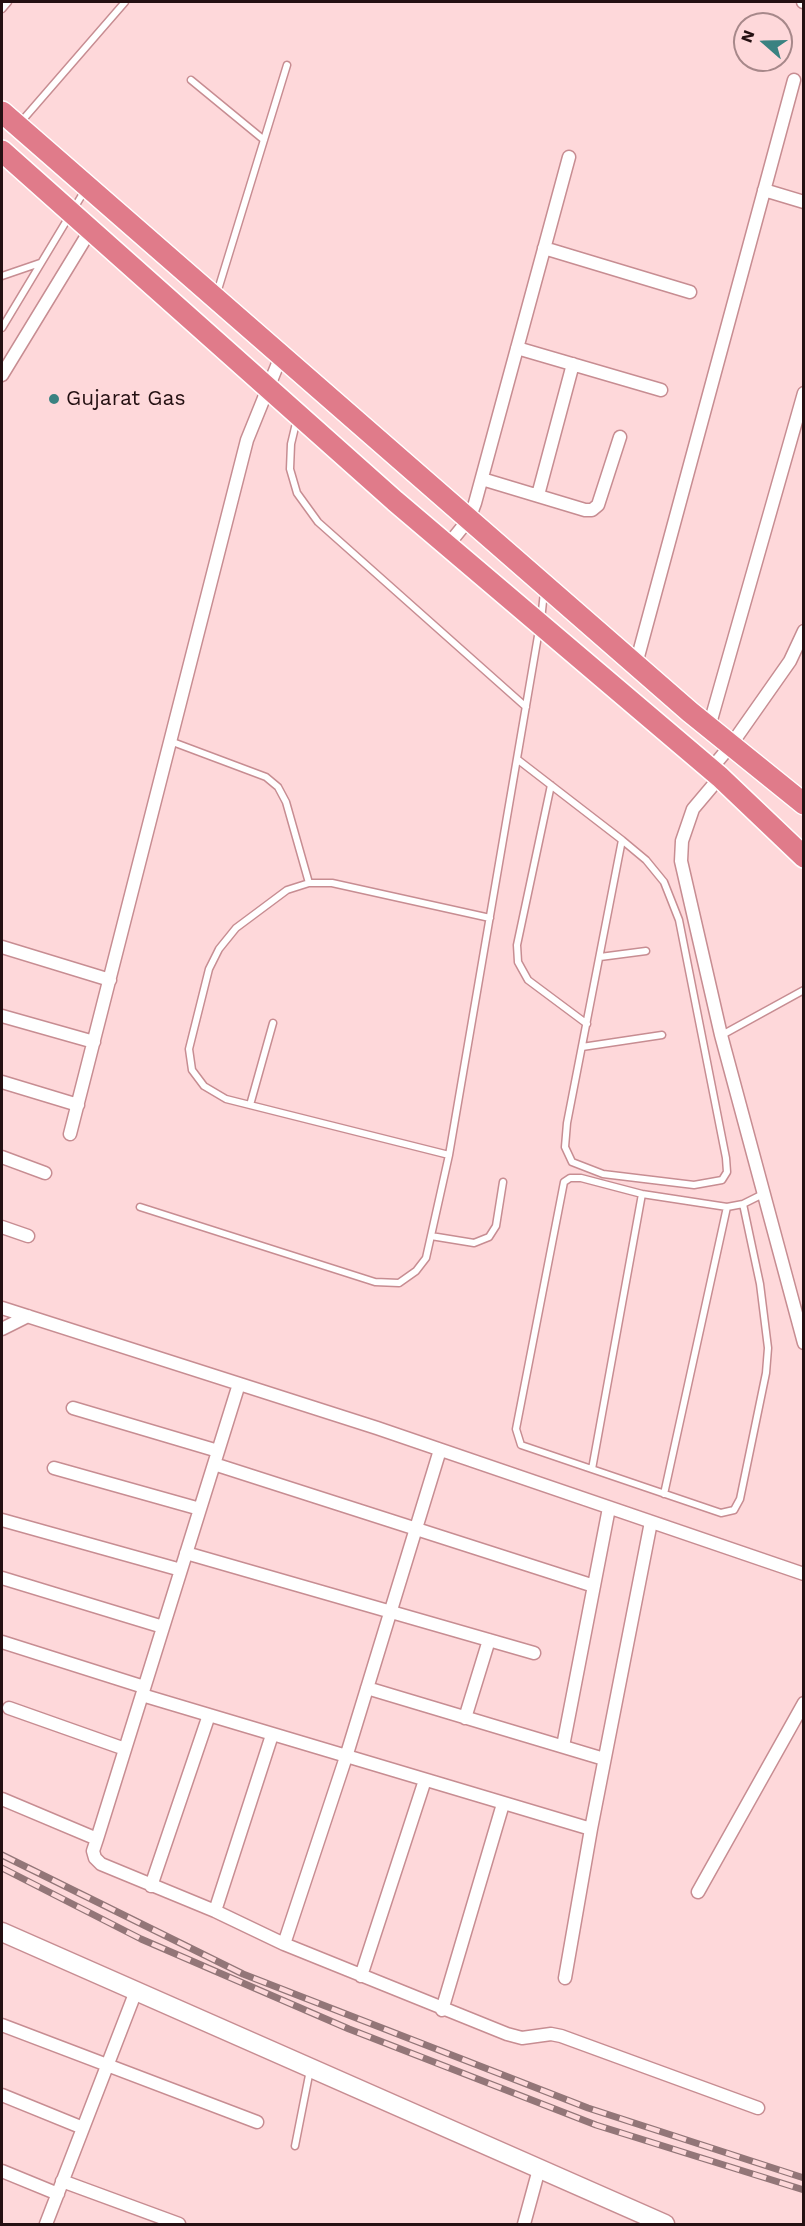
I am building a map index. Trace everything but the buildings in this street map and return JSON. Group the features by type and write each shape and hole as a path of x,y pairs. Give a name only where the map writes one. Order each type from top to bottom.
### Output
{"highway":[{"path":"2,112 709,727 804,804"},
{"path":"2,151 448,545 715,773 804,857"}],"main road":[{"path":"2,1932 665,2224"}],"street":[{"path":"636,664 794,80"},
{"path":"448,545 469,519 482,479 569,157"},
{"path":"764,190 804,201"},
{"path":"2,375 91,229"},
{"path":"544,248 690,292"},
{"path":"517,348 661,390"},
{"path":"70,1134 247,440 281,356"},
{"path":"538,495 573,364"},
{"path":"709,727 804,393"},
{"path":"482,479 592,510 598,505 620,437"},
{"path":"804,631 789,661 731,745 693,809 682,841 681,861 721,1035 804,1343"},
{"path":"2,947 110,980"},
{"path":"2,1016 94,1042"},
{"path":"2,1082 78,1105"},
{"path":"2,1157 45,1173"},
{"path":"2,1227 28,1236"},
{"path":"2,1308 440,1449 804,1574"},
{"path":"2,1329 28,1316"},
{"path":"239,1384 93,1851 101,1864 442,2010 522,2038 551,2034 561,2036 758,2108"},
{"path":"73,1408 218,1451"},
{"path":"284,1944 346,1757 440,1449"},
{"path":"214,1464 594,1586"},
{"path":"54,1468 200,1509"},
{"path":"563,1746 609,1508"},
{"path":"2,1520 181,1570"},
{"path":"565,1978 604,1759 651,1522"},
{"path":"186,1553 534,1653"},
{"path":"2,1578 163,1627"},
{"path":"465,1718 489,1640"},
{"path":"2,1642 209,1715 591,1829"},
{"path":"367,1688 604,1759"},
{"path":"698,1892 804,1704"},
{"path":"9,1708 125,1749"},
{"path":"151,1886 209,1715"},
{"path":"215,1911 273,1735"},
{"path":"361,1976 425,1780"},
{"path":"2,1799 97,1839"},
{"path":"442,2010 503,1804"},
{"path":"46,2224 136,1991"},
{"path":"2,2025 256,2122"},
{"path":"2,2095 83,2128"},
{"path":"524,2224 539,2169"},
{"path":"2,2171 58,2193"},
{"path":"62,2181 179,2224"}],"lane":[{"path":"2,9 8,2"},
{"path":"18,126 125,2"},
{"path":"216,299 287,65"},
{"path":"190,80 264,140"},
{"path":"2,328 87,187"},
{"path":"2,276 40,263"},
{"path":"298,414 291,444 290,469 297,494 318,522 526,706"},
{"path":"140,1208 375,1282 399,1283 416,1271 426,1258 449,1155 541,623 545,585"},
{"path":"170,741 266,777 278,787 286,802 309,883"},
{"path":"517,759 622,840 646,861 664,882 679,920 726,1158 727,1172 722,1180 694,1185 654,1182 603,1174 572,1162 565,1147 586,1024 622,840"},
{"path":"550,785 517,945 518,962 528,980 586,1024"},
{"path":"449,1155 226,1099 204,1086 192,1070 189,1049 209,969 219,949 236,928 286,890 309,883 332,883 490,918"},
{"path":"600,957 646,951"},
{"path":"721,1035 804,990"},
{"path":"250,1105 273,1023"},
{"path":"582,1047 662,1035"},
{"path":"743,1204 760,1284 768,1348 766,1373 740,1499 734,1510 721,1513 521,1445 516,1429 564,1182 570,1178 581,1178 642,1194 727,1207 743,1204 763,1194"},
{"path":"431,1236 474,1243 489,1237 496,1226 503,1182"},
{"path":"592,1469 642,1194"},
{"path":"664,1494 727,1207"},
{"path":"295,2146 310,2068"}],"railway":[{"path":"2,1855 243,1974 588,2108 804,2178"},
{"path":"2,1868 141,1939 349,2029 596,2125 804,2190"}],"place":[{"name":"Gujarat Gas","path":"54,399"}]}
